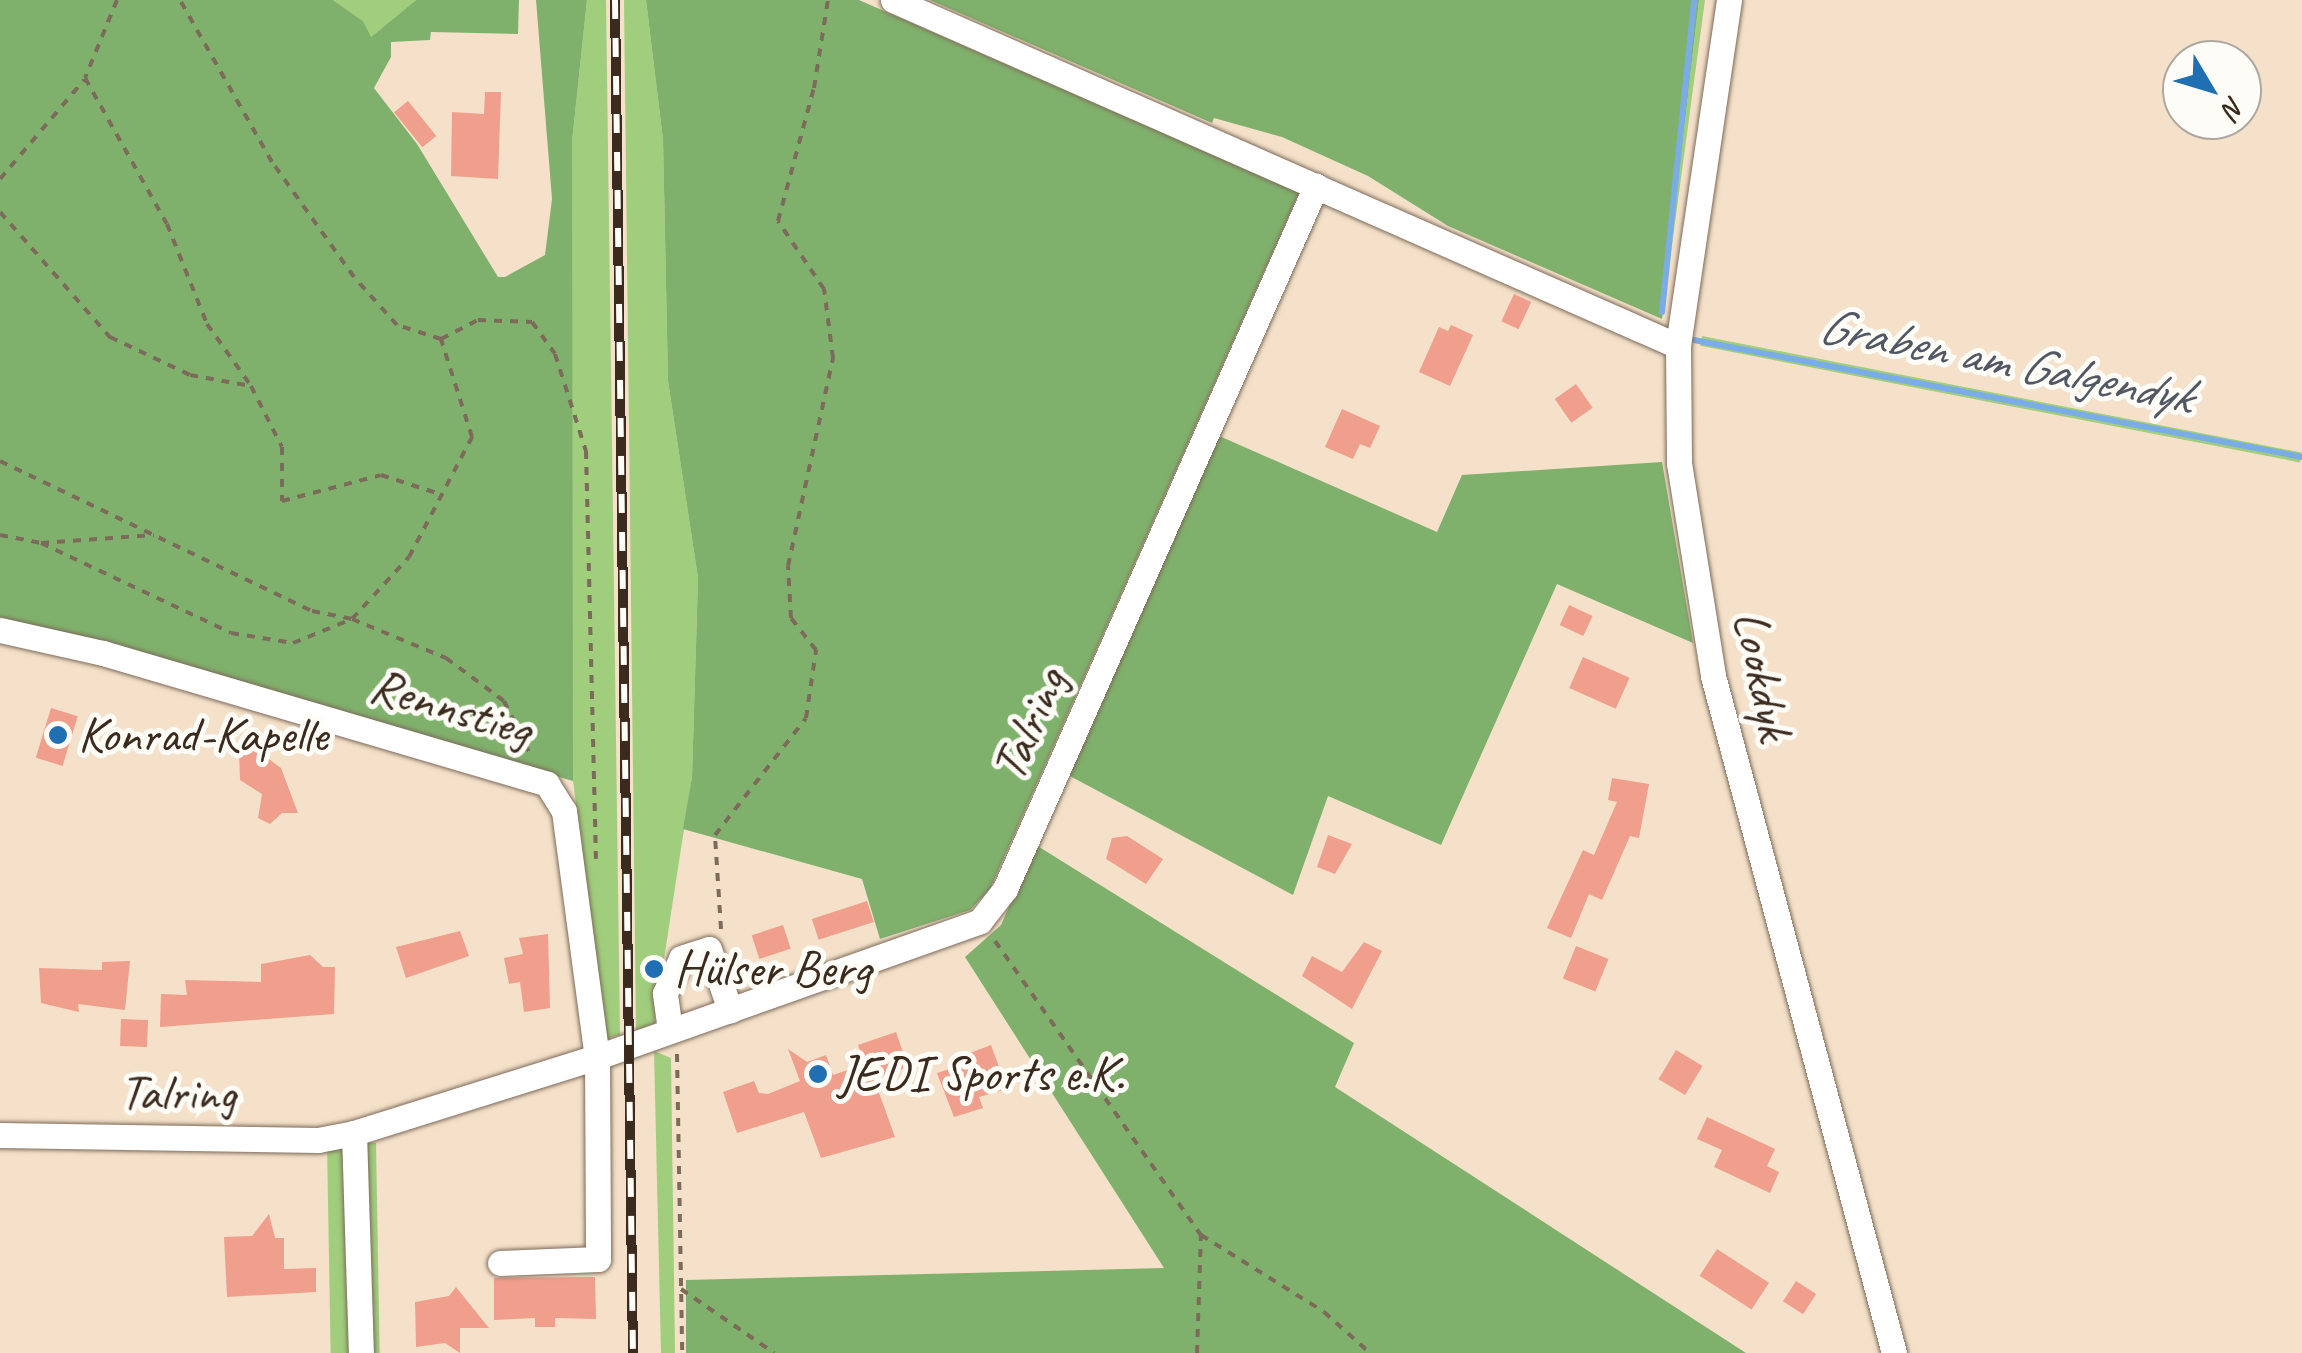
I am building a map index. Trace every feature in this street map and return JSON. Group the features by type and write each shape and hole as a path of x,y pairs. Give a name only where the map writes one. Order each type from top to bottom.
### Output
{"street":[{"path":"893,0 1678,346"},
{"name":"Lookdyk","path":"1728,0 1678,346 1679,463 1713,676 1894,1353"},
{"name":"Talring","path":"0,1135 318,1140 354,1133 597,1058 980,921 1006,889 1316,186"},
{"name":"Rennstieg","path":"0,630 104,652 547,784 564,811 597,1058"},
{"path":"670,1030 669,973 681,958 709,948 730,1010"},
{"path":"500,1263 598,1259 597,1058"},
{"path":"354,1133 360,1353"}],"path":[{"path":"0,179 85,78 118,0"},
{"path":"180,0 272,162 354,278 397,325 441,339 478,320 532,322 555,354 586,451 596,874"},
{"path":"709,948 722,940 715,835 806,718 816,650 791,618 788,566 832,358 824,289 778,221 814,88 828,0"},
{"path":"85,78 167,224 207,324 251,386 282,447 282,500 381,475 443,496"},
{"path":"0,212 110,336 190,375 251,386"},
{"path":"0,535 41,543 231,633 293,643 352,619 409,557 472,437 441,339"},
{"path":"0,460 312,611 352,619 446,658 504,701 547,784"},
{"path":"41,543 157,535"},
{"path":"980,921 1113,1101 1200,1235 1324,1312 1370,1353"},
{"path":"670,1030 679,1062 682,1353"},
{"path":"1198,1353 1200,1235"},
{"path":"681,1289 774,1353"}],"green space":[{"path":"0,0 333,0 363,21 371,37 416,0 519,0 518,34 431,32 430,40 391,42 391,57 374,88 417,144 498,277 505,277 545,255 552,199 536,0 587,0 572,142 573,781 108,647 0,623"},
{"path":"333,0 416,0 370,38 363,21"},
{"path":"587,0 606,0 620,1035 605,1039 569,748 572,142"},
{"path":"624,0 646,0 663,140 668,381 698,578 692,777 654,1024 636,1030"},
{"path":"646,0 859,0 1299,193 990,889 970,910 880,939 862,879 683,829 692,777 698,578 668,381 663,140"},
{"path":"930,0 1699,0 1662,319 1448,226 1368,176 1282,137 1214,118 1212,123"},
{"path":"1699,0 1705,0 1662,319"},
{"path":"1702,336 2302,453 2300,462 1700,346"},
{"path":"1217,435 1437,532 1462,475 1662,462 1693,643 1557,584 1441,845 1328,796 1293,895 1068,775"},
{"path":"1036,845 1354,1043 1335,1087 1746,1353 686,1353 686,1280 1164,1268 965,957 1001,925"},
{"path":"654,1051 671,1058 675,1353 661,1353"},
{"path":"376,1143 380,1353 331,1353 327,1144"}],"building":[{"path":"485,92 501,92 498,179 451,176 452,112 484,114"},
{"path":"408,101 436,136 422,147 394,112"},
{"path":"1514,294 1531,302 1519,329 1501,321"},
{"path":"1451,325 1473,335 1450,386 1419,372 1439,327 1448,331"},
{"path":"1576,384 1593,408 1571,423 1555,399"},
{"path":"1342,409 1380,426 1370,448 1360,444 1353,459 1325,447"},
{"path":"1569,605 1593,616 1583,636 1560,625"},
{"path":"1583,657 1630,678 1616,709 1569,688"},
{"name":"Konrad-Kapelle","path":"51,708 78,716 63,766 36,758"},
{"path":"247,743 281,768 298,813 282,813 270,824 258,818 262,794 240,780 239,750"},
{"path":"1612,778 1649,784 1639,838 1630,836 1602,900 1589,894 1571,938 1547,928 1583,850 1594,855 1617,802 1608,800"},
{"path":"1328,835 1352,844 1335,874 1317,867"},
{"path":"1127,836 1163,859 1146,884 1106,859 1112,838"},
{"path":"867,901 874,922 819,940 812,919"},
{"path":"783,925 791,949 759,959 752,935"},
{"path":"460,931 469,956 406,978 396,947"},
{"path":"548,934 550,1008 524,1012 520,982 509,984 504,958 523,954 519,938"},
{"path":"1364,942 1382,951 1352,1009 1302,976 1312,956 1342,972"},
{"path":"1576,946 1608,959 1595,992 1563,978"},
{"path":"310,955 323,967 335,967 334,1014 160,1027 161,994 187,995 185,980 261,982 261,964"},
{"path":"130,961 125,1010 78,1004 79,1012 41,1003 39,968 102,970 102,962"},
{"path":"121,1019 148,1020 147,1047 120,1046"},
{"path":"896,1032 908,1067 874,1079 895,1137 821,1158 804,1112 737,1133 723,1092 754,1081 759,1093 768,1094 800,1081 788,1049 807,1062 826,1055 833,1075 865,1064 858,1045"},
{"path":"991,1045 1007,1089 979,1097 983,1108 954,1117 937,1073 965,1064 962,1056"},
{"path":"1676,1050 1703,1066 1685,1095 1658,1079"},
{"path":"1707,1117 1775,1149 1767,1166 1779,1172 1770,1193 1714,1167 1722,1150 1697,1139"},
{"path":"269,1214 275,1238 284,1238 284,1269 316,1268 316,1292 227,1297 224,1237 252,1236"},
{"path":"1717,1249 1769,1283 1752,1310 1700,1276"},
{"path":"595,1277 596,1319 555,1318 555,1327 535,1327 535,1318 494,1320 494,1278"},
{"path":"1796,1281 1816,1294 1803,1314 1783,1301"},
{"path":"456,1287 489,1328 460,1328 460,1353 445,1343 416,1347 415,1302 449,1296"}],"waterway":[{"name":"Graben am Galgendyk","path":"1662,312 1694,0"},
{"name":"Graben am Galgendyk","path":"1694,340 2302,457"}],"railway":[{"path":"615,0 633,1353"}],"place":[{"name":"Konrad-Kapelle","path":"58,735"},
{"name":"Hülser Berg","path":"654,969"},
{"name":"JEDI Sports e.K.","path":"818,1074"}]}
